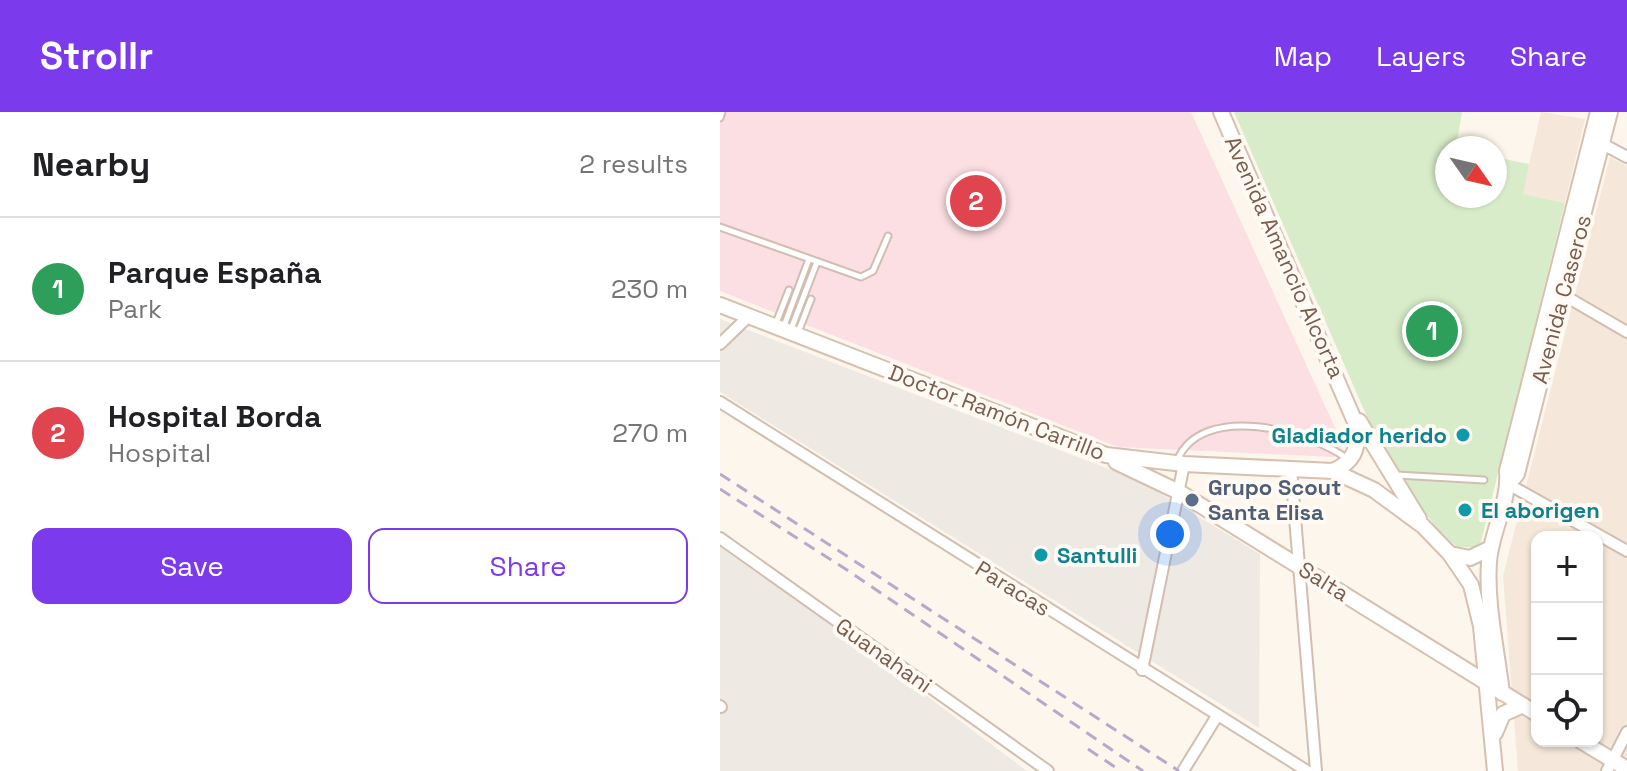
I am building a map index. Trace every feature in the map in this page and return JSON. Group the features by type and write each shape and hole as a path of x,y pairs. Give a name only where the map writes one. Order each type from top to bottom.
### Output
{"main road":[{"name":"Avenida Amancio Alcorta","path":"1221,112 1348,402 1423,526"},
{"name":"Avenida Caseros","path":"1597,141 1598,112"},
{"name":"Avenida Caseros","path":"1502,693 1489,576 1491,548 1508,484 1507,471 1597,141 1610,112"},
{"name":"Doctor Ramón Carrillo","path":"720,305 1106,455 1180,464 1333,471 1374,490 1423,526 1450,554"},
{"name":"Avenida Amancio Alcorta","path":"1348,402 1358,439 1350,460"},
{"name":"Salta","path":"1106,455 1179,492 1531,710"},
{"path":"1333,471 1350,460"},
{"path":"1450,554 1470,558 1491,548"},
{"path":"1450,554 1473,593 1487,683 1495,768"},
{"path":"1495,768 1495,736 1500,718 1523,705"},
{"path":"1588,747 1610,765 1627,769"}],"street":[{"path":"1597,141 1627,157"},
{"path":"1558,292 1627,332"},
{"path":"720,344 749,316"},
{"name":"Paracas","path":"720,402 1307,771"},
{"path":"1142,670 1179,492 1180,464"},
{"path":"1291,469 1316,771"},
{"path":"1508,484 1627,551"},
{"name":"Guanahani","path":"720,538 1048,771"},
{"path":"1183,771 1217,716"},
{"path":"1610,765 1627,732"}],"lane":[{"path":"720,118 722,112"},
{"path":"720,227 861,277 868,276 888,236"},
{"path":"786,331 809,259"},
{"path":"786,331 817,262"},
{"path":"786,331 789,290"},
{"path":"786,331 811,299"},
{"path":"792,305 799,307"},
{"path":"1180,464 1188,441 1202,433 1236,426 1294,432 1350,460"},
{"path":"1391,475 1484,480"}],"shaded area":[{"path":"720,112 1191,112 1342,443 1341,448 1334,457 1118,447 720,291"},
{"path":"1541,112 1585,119 1565,203 1522,194"},
{"path":"1610,157 1627,166 1627,771 1518,771 1503,576"},
{"path":"720,319 1140,481 1260,554 1259,728 720,392"},
{"path":"720,542 864,649 1027,771 720,771"}],"green space":[{"path":"1234,112 1462,112 1458,136 1435,136 1435,208 1507,208 1507,159 1529,164 1523,194 1565,203 1481,542 1476,547 1457,547 1438,530 1385,458"}],"railway":[{"path":"720,474 1179,771"},
{"path":"720,489 844,568 1143,771"},
{"path":"1088,749 1121,771"}],"place":[{"name":"Hospital Borda","path":"976,201"},
{"name":"Parque España","path":"1432,331"},
{"name":"Gladiador herido","path":"1463,435"},
{"name":"Grupo Scout Santa Elisa","path":"1192,500"},
{"name":"El aborigen","path":"1465,510"},
{"name":"Santulli","path":"1041,555"}]}
